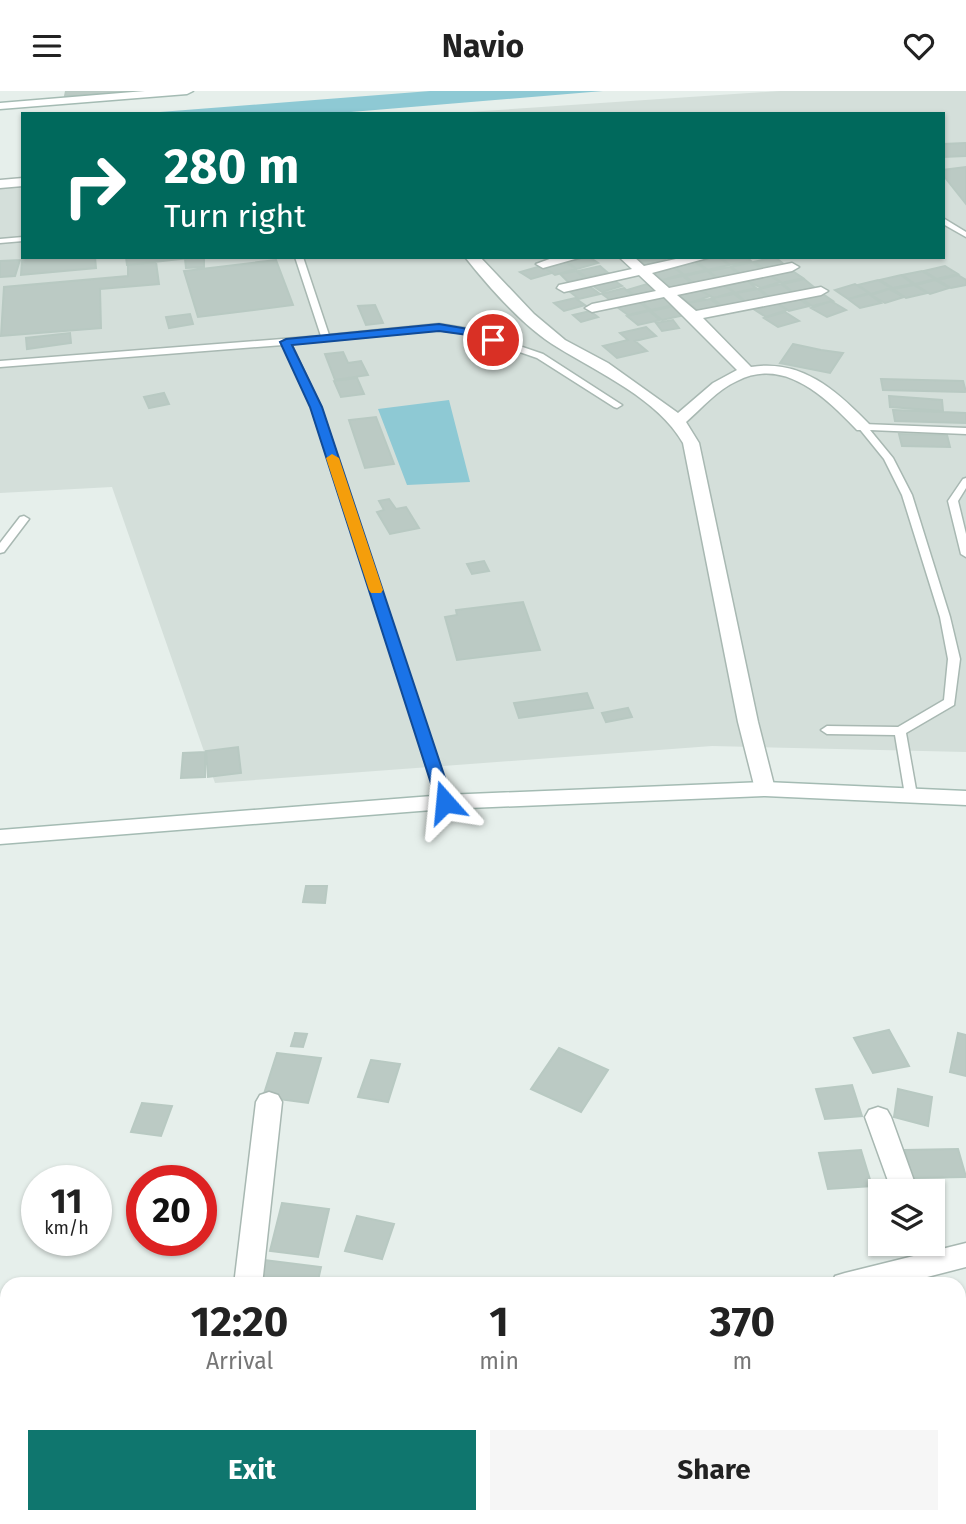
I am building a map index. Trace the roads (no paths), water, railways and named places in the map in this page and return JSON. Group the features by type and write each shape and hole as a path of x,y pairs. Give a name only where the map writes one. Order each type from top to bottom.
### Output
{"street":[{"path":"0,106 187,91"},
{"path":"0,184 21,182"},
{"path":"474,259 529,317 560,342 603,366 678,421 691,443 748,722 765,789"},
{"path":"542,264 566,259"},
{"path":"628,259 693,316 747,372"},
{"path":"564,288 694,259"},
{"path":"693,316 825,294 782,259"},
{"path":"592,308 792,267"},
{"path":"678,421 731,378 747,372 781,371 806,379 826,390 863,427"},
{"path":"0,837 445,802 765,789 966,798"},
{"path":"249,1277 269,1102"},
{"path":"878,1117 900,1179"},
{"path":"945,1254 966,1255"},
{"path":"866,1277 922,1256"}],"lane":[{"path":"945,221 966,236"},
{"path":"0,241 21,239"},
{"path":"300,259 326,339"},
{"path":"0,363 326,339 439,327 470,332 540,356 617,405"},
{"path":"286,342 316,407 445,802"},
{"path":"863,427 964,431 966,442"},
{"path":"827,730 900,731 950,702 954,659 945,617 907,495 888,458 863,427"},
{"path":"966,481 953,501 966,554"},
{"path":"953,501 966,502"},
{"path":"0,550 24,519"},
{"path":"900,731 911,795"}],"water":[{"path":"430,91 603,91 351,112 160,112"},
{"path":"449,400 470,482 407,485 378,409"}]}
